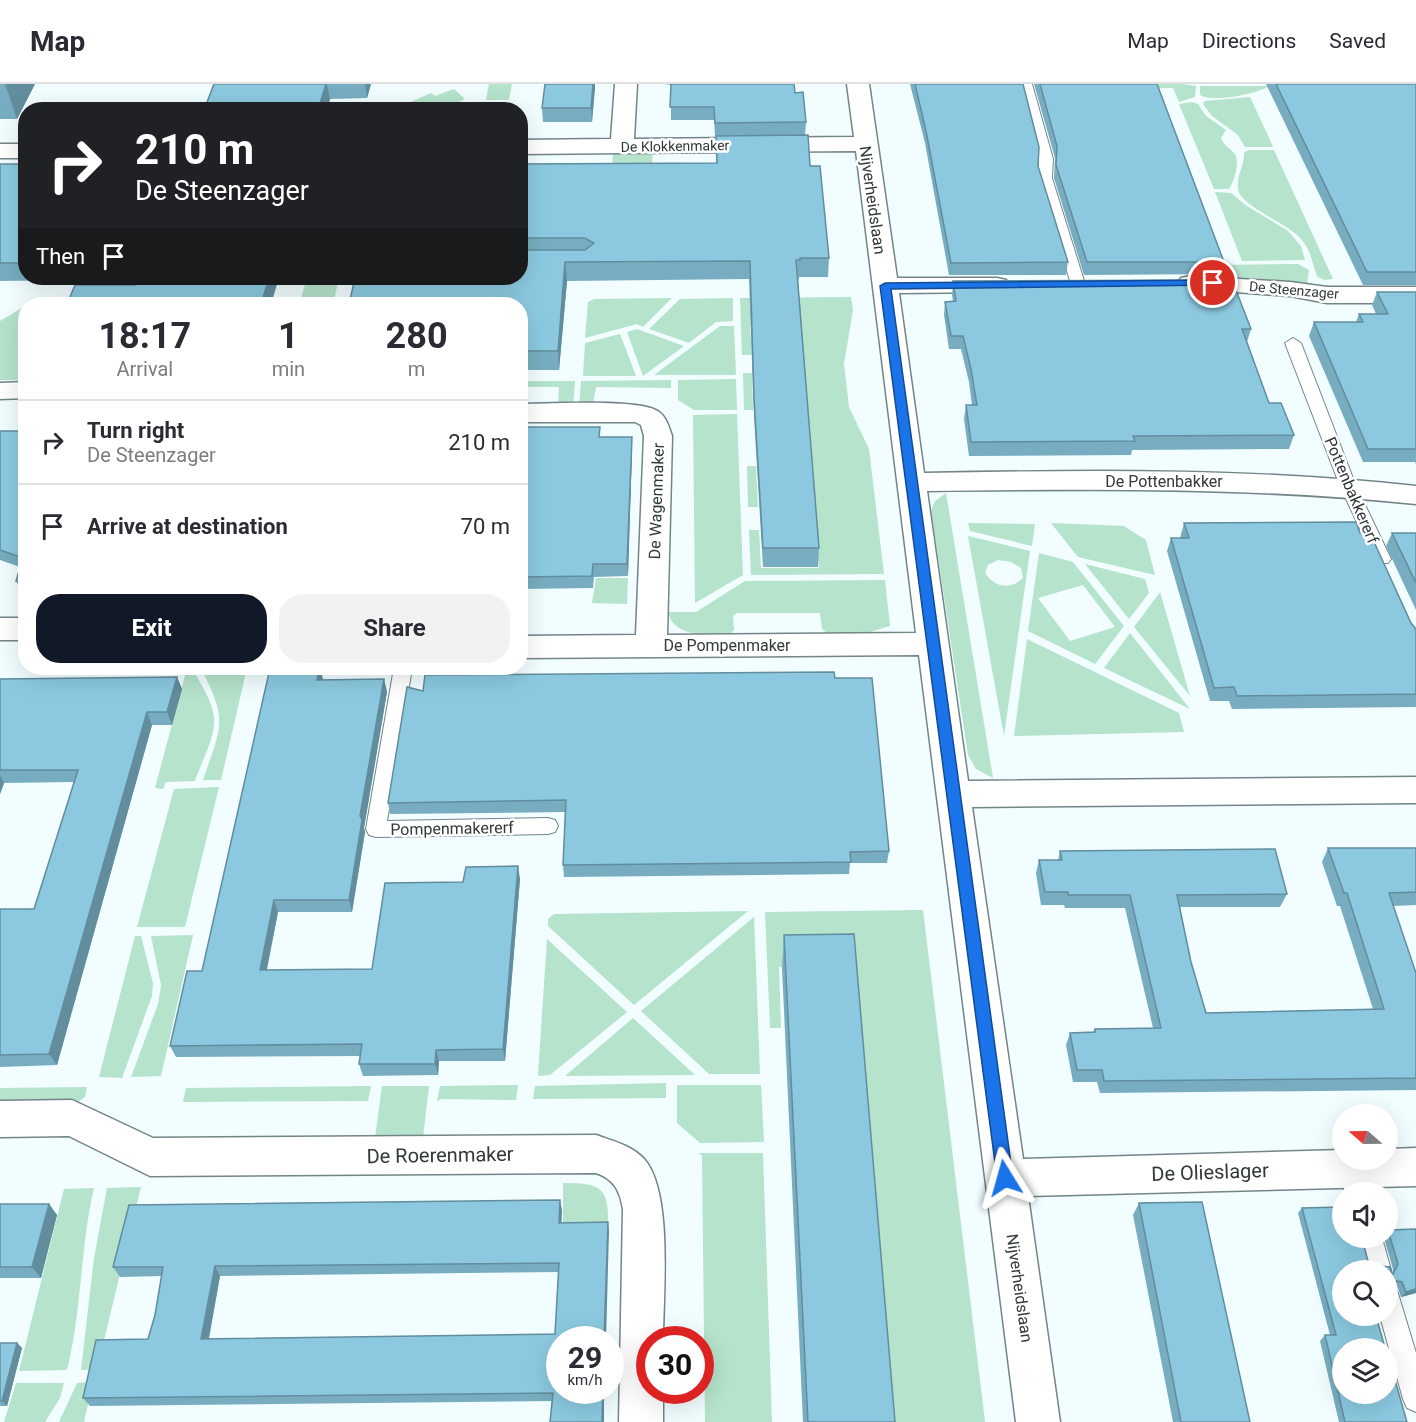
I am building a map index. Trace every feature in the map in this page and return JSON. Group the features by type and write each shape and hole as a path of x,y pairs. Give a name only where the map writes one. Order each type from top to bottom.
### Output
{"street":[{"path":"622,146 626,84"},
{"name":"Nijverheidslaan","path":"858,84 1038,1422"},
{"name":"De Klokkenmaker","path":"528,147 866,144"},
{"path":"0,151 18,151"},
{"name":"De Steenzager","path":"1168,284 1213,283 1290,289 1328,295 1416,295"},
{"path":"885,286 1021,285"},
{"path":"0,391 18,390"},
{"name":"De Wagenmaker","path":"528,413 635,412 647,414 654,420 658,436 651,646"},
{"name":"De Pottenbakker","path":"912,482 1244,481 1347,486 1416,495"},
{"path":"0,629 18,628"},
{"name":"De Pompenmaker","path":"528,648 934,644"},
{"path":"953,794 1416,790"},
{"name":"De Roerenmaker","path":"0,1119 72,1118 150,1157 596,1154 616,1160 630,1172 641,1189 643,1209 641,1422"},
{"name":"De Olieslager","path":"1005,1178 1353,1180 1416,1167"}],"lane":[{"path":"1026,84 1046,159 1045,178 1078,284"},
{"path":"125,295 129,285"},
{"name":"Pottenbakkererf","path":"1293,343 1347,486 1389,574"},
{"name":"Pompenmakererf","path":"402,675 376,829 548,826"},
{"path":"1396,1326 1416,1399"}],"green space":[{"path":"489,84 512,84 509,100 486,100"},
{"path":"1088,84 1196,86 1195,97 1179,102 1173,88 1050,89"},
{"path":"1200,86 1270,86 1255,92 1215,98 1200,95"},
{"path":"454,89 465,99 458,102 411,102 431,93 435,96"},
{"path":"1250,97 1273,147 1245,147 1238,135 1212,116 1203,104 1205,101"},
{"path":"1192,102 1198,104 1206,116 1226,130 1221,138 1234,153 1237,161 1235,176 1229,189 1214,189 1179,104"},
{"path":"653,150 652,168 612,168 613,151"},
{"path":"1274,150 1333,279 1324,280 1317,276 1304,242 1294,232 1255,208 1241,195 1238,180 1244,152"},
{"path":"1215,192 1231,193 1247,206 1288,231 1301,246 1305,260 1242,261"},
{"path":"1298,264 1309,270 1307,286 1264,279 1228,277 1222,265"},
{"path":"305,285 337,285 335,297 301,297"},
{"path":"851,297 853,310 844,364 849,407 869,449 884,574 751,575 749,530 759,530 761,568 819,568 792,325 750,326 752,355 742,355 740,298"},
{"path":"672,298 643,327 637,324 585,338 588,302 594,299"},
{"path":"733,298 733,321 716,322 689,343 649,329 680,299"},
{"path":"18,310 18,380 0,380 0,321"},
{"path":"720,326 734,326 736,375 654,375"},
{"path":"637,329 684,346 643,376 627,332"},
{"path":"620,334 636,376 583,376 585,343"},
{"path":"743,373 752,373 753,410 744,410"},
{"path":"736,379 737,410 694,410 678,400 678,380"},
{"path":"671,380 671,388 596,387 593,404 579,405 581,381"},
{"path":"528,381 575,381 573,406 558,404 559,387 528,387"},
{"path":"737,414 743,575 695,603 693,415"},
{"path":"747,466 756,466 758,507 748,507"},
{"path":"946,493 993,778 976,769 968,755 931,511 935,501"},
{"path":"968,523 1035,524 1032,546 970,531"},
{"path":"1051,523 1124,526 1146,540 1155,575 1078,557"},
{"path":"968,536 1030,551 1004,736","holes":["998,560 1011,562 1021,568 1023,578 1018,582 1003,586 993,582 985,573 988,565"]},
{"path":"1039,553 1073,562 1124,626 1095,664 1028,631","holes":["1083,585 1115,627 1070,641 1038,598"]},
{"path":"1085,564 1145,579 1149,593 1129,619"},
{"path":"596,578 628,578 627,604 592,603"},
{"path":"885,580 890,626 870,632 827,633 822,629 820,613 737,613 733,616 734,630 731,633 704,634 685,631 678,627 668,612 696,612 745,581"},
{"path":"1160,592 1190,696 1134,627"},
{"path":"1130,633 1190,709 1104,668"},
{"path":"1027,639 1179,713 1184,732 1014,736"},
{"path":"185,675 196,675 211,704 214,717 213,733 195,781 166,782 163,789 155,788"},
{"path":"204,675 245,675 221,780 203,780 218,734 219,723 219,712"},
{"path":"219,787 185,927 137,927 174,789"},
{"path":"923,910 985,1422 889,1422 851,966 779,967 781,1028 770,1028 765,912"},
{"path":"748,911 634,1005 548,926 548,919 554,914"},
{"path":"754,917 760,1074 709,1074 641,1011"},
{"path":"193,935 161,1076 131,1077 158,1004 161,985 151,936"},
{"path":"135,936 141,936 153,983 152,996 122,1078 99,1077"},
{"path":"547,939 627,1012 550,1075 538,1076"},
{"path":"633,1018 695,1075 565,1076"},
{"path":"666,1083 666,1098 533,1099 535,1086"},
{"path":"518,1085 516,1100 441,1099 437,1101 440,1086"},
{"path":"677,1085 761,1085 764,1142 700,1143 677,1123"},
{"path":"371,1086 368,1101 183,1102 186,1088"},
{"path":"382,1086 429,1086 423,1138 375,1138"},
{"path":"87,1087 85,1097 78,1102 0,1103 0,1088"},
{"path":"699,1153 763,1153 772,1422 705,1422 705,1404 714,1404 714,1326 704,1326 702,1156"},
{"path":"563,1183 587,1184 601,1190 607,1204 608,1228 563,1230"},
{"path":"141,1187 97,1369 81,1370 94,1258 107,1188"},
{"path":"94,1188 86,1233 76,1325 67,1370 19,1371 64,1189"},
{"path":"93,1382 84,1422 59,1422 77,1383"},
{"path":"16,1383 64,1383 60,1398 45,1422 4,1422"}],"building":[{"path":"214,84 326,84 320,102 207,102"},
{"path":"545,84 593,84 591,108 542,108"},
{"path":"671,84 794,84 795,93 803,92 806,122 715,123 714,107 670,107"},
{"path":"915,84 1023,84 1039,147 1038,166 1068,262 951,263"},
{"path":"1040,84 1157,84 1224,262 1087,262 1056,165 1057,146"},
{"path":"1276,84 1416,84 1416,272 1367,272"},
{"path":"808,135 810,166 820,166 829,258 796,260 819,548 763,548 754,398 750,261 565,262 558,351 528,351 528,297 351,297 353,285 528,285 528,250 585,250 594,243 585,238 528,238 528,164 717,163 716,136"},
{"path":"0,164 18,164 18,263 0,263"},
{"path":"1232,280 1251,329 1242,329 1269,403 1281,403 1294,435 1133,436 1135,441 971,442 966,405 977,405 971,369 963,336 951,336 945,302 956,301 953,281"},
{"path":"75,285 267,285 263,297 70,297"},
{"path":"1377,292 1416,292 1416,449 1368,449 1314,322 1363,322 1359,314 1388,314"},
{"path":"528,427 600,427 599,437 632,437 627,564 593,564 592,576 528,577"},
{"path":"0,431 18,431 18,556 0,550"},
{"path":"1356,522 1360,533 1370,533 1411,623 1416,629 1416,694 1237,696 1234,687 1214,688 1171,538 1189,538 1184,523"},
{"path":"1392,533 1416,533 1416,583"},
{"path":"834,672 835,678 872,678 889,851 850,852 851,862 563,865 566,800 388,803 407,687 423,691 425,675"},
{"path":"268,675 318,675 317,680 384,679 360,816 362,820 349,900 274,900 260,970 372,969 385,883 463,882 466,867 518,866 503,1049 436,1050 435,1064 359,1064 362,1044 170,1046 187,971 202,971"},
{"path":"177,677 167,712 147,712 49,1054 0,1055 0,909 34,909 78,770 0,770 0,679"},
{"path":"1328,848 1416,848 1416,892 1389,893 1416,973 1416,1078 1104,1081 1102,1070 1077,1070 1070,1033 1095,1032 1095,1029 1161,1028 1130,895 1068,895 1068,892 1045,892 1039,860 1062,860 1060,851 1275,849 1287,894 1177,895 1191,962 1206,1013 1384,1009 1347,893 1344,893"},
{"path":"854,934 895,1422 808,1422 784,935"},
{"path":"560,1200 559,1223 608,1222 604,1326 555,1326 559,1263 215,1266 201,1339 546,1334 546,1393 83,1398 96,1340 148,1339 155,1315 163,1267 113,1267 129,1205"},
{"path":"1202,1202 1250,1422 1181,1422 1139,1203"},
{"path":"0,1204 49,1204 32,1267 0,1267"},
{"path":"1332,1207 1332,1248 1365,1248 1368,1260 1332,1260 1332,1320 1302,1208"},
{"path":"1416,1229 1416,1289 1406,1292 1402,1282 1398,1281 1398,1260 1393,1248 1398,1248 1398,1230"},
{"path":"1334,1326 1379,1326 1382,1338 1332,1338 1332,1365 1325,1335 1336,1335"},
{"path":"0,1343 17,1343 2,1401 0,1401"},
{"path":"1398,1391 1407,1422 1345,1422 1341,1404 1398,1404"},
{"path":"552,1404 603,1404 602,1422 550,1422"}],"route":[{"path":"1005,1178 885,286 1213,283"}]}
